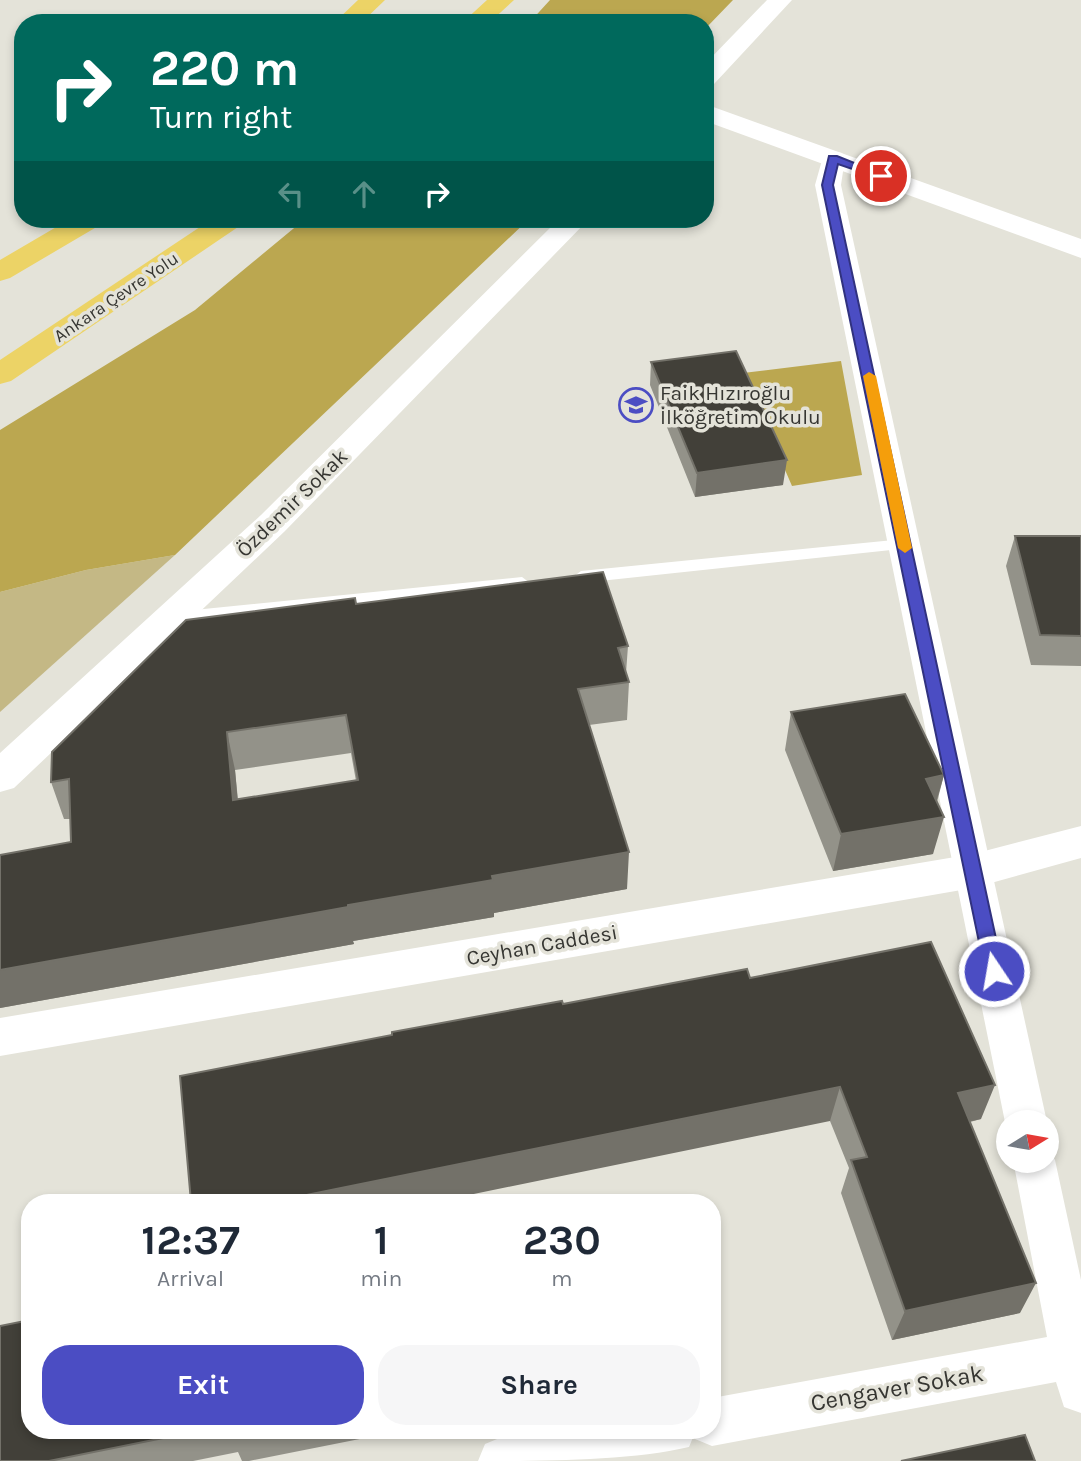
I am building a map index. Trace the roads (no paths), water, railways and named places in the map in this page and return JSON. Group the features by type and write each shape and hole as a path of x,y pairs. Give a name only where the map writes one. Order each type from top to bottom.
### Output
{"highway":[{"path":"357,14 373,0"},
{"path":"485,14 502,0"},
{"path":"0,272 75,228"},
{"name":"Ankara Çevre Yolu","path":"0,374 218,228"}],"street":[{"path":"714,70 780,0"},
{"path":"714,115 1081,249"},
{"path":"833,158 828,185 1023,1110"},
{"name":"Özdemir Sokak","path":"0,777 283,513 566,228"},
{"name":"Ceyhan Caddesi","path":"0,1037 973,871 1081,842"},
{"path":"1037,1173 1079,1367"},
{"name":"Cengaver Sokak","path":"721,1421 1079,1367"},
{"path":"502,1461 623,1439"}],"lane":[{"path":"170,619 904,544"}],"place":[{"name":"Faik Hızıroğlu İlköğretim Okulu","path":"636,405"}]}
